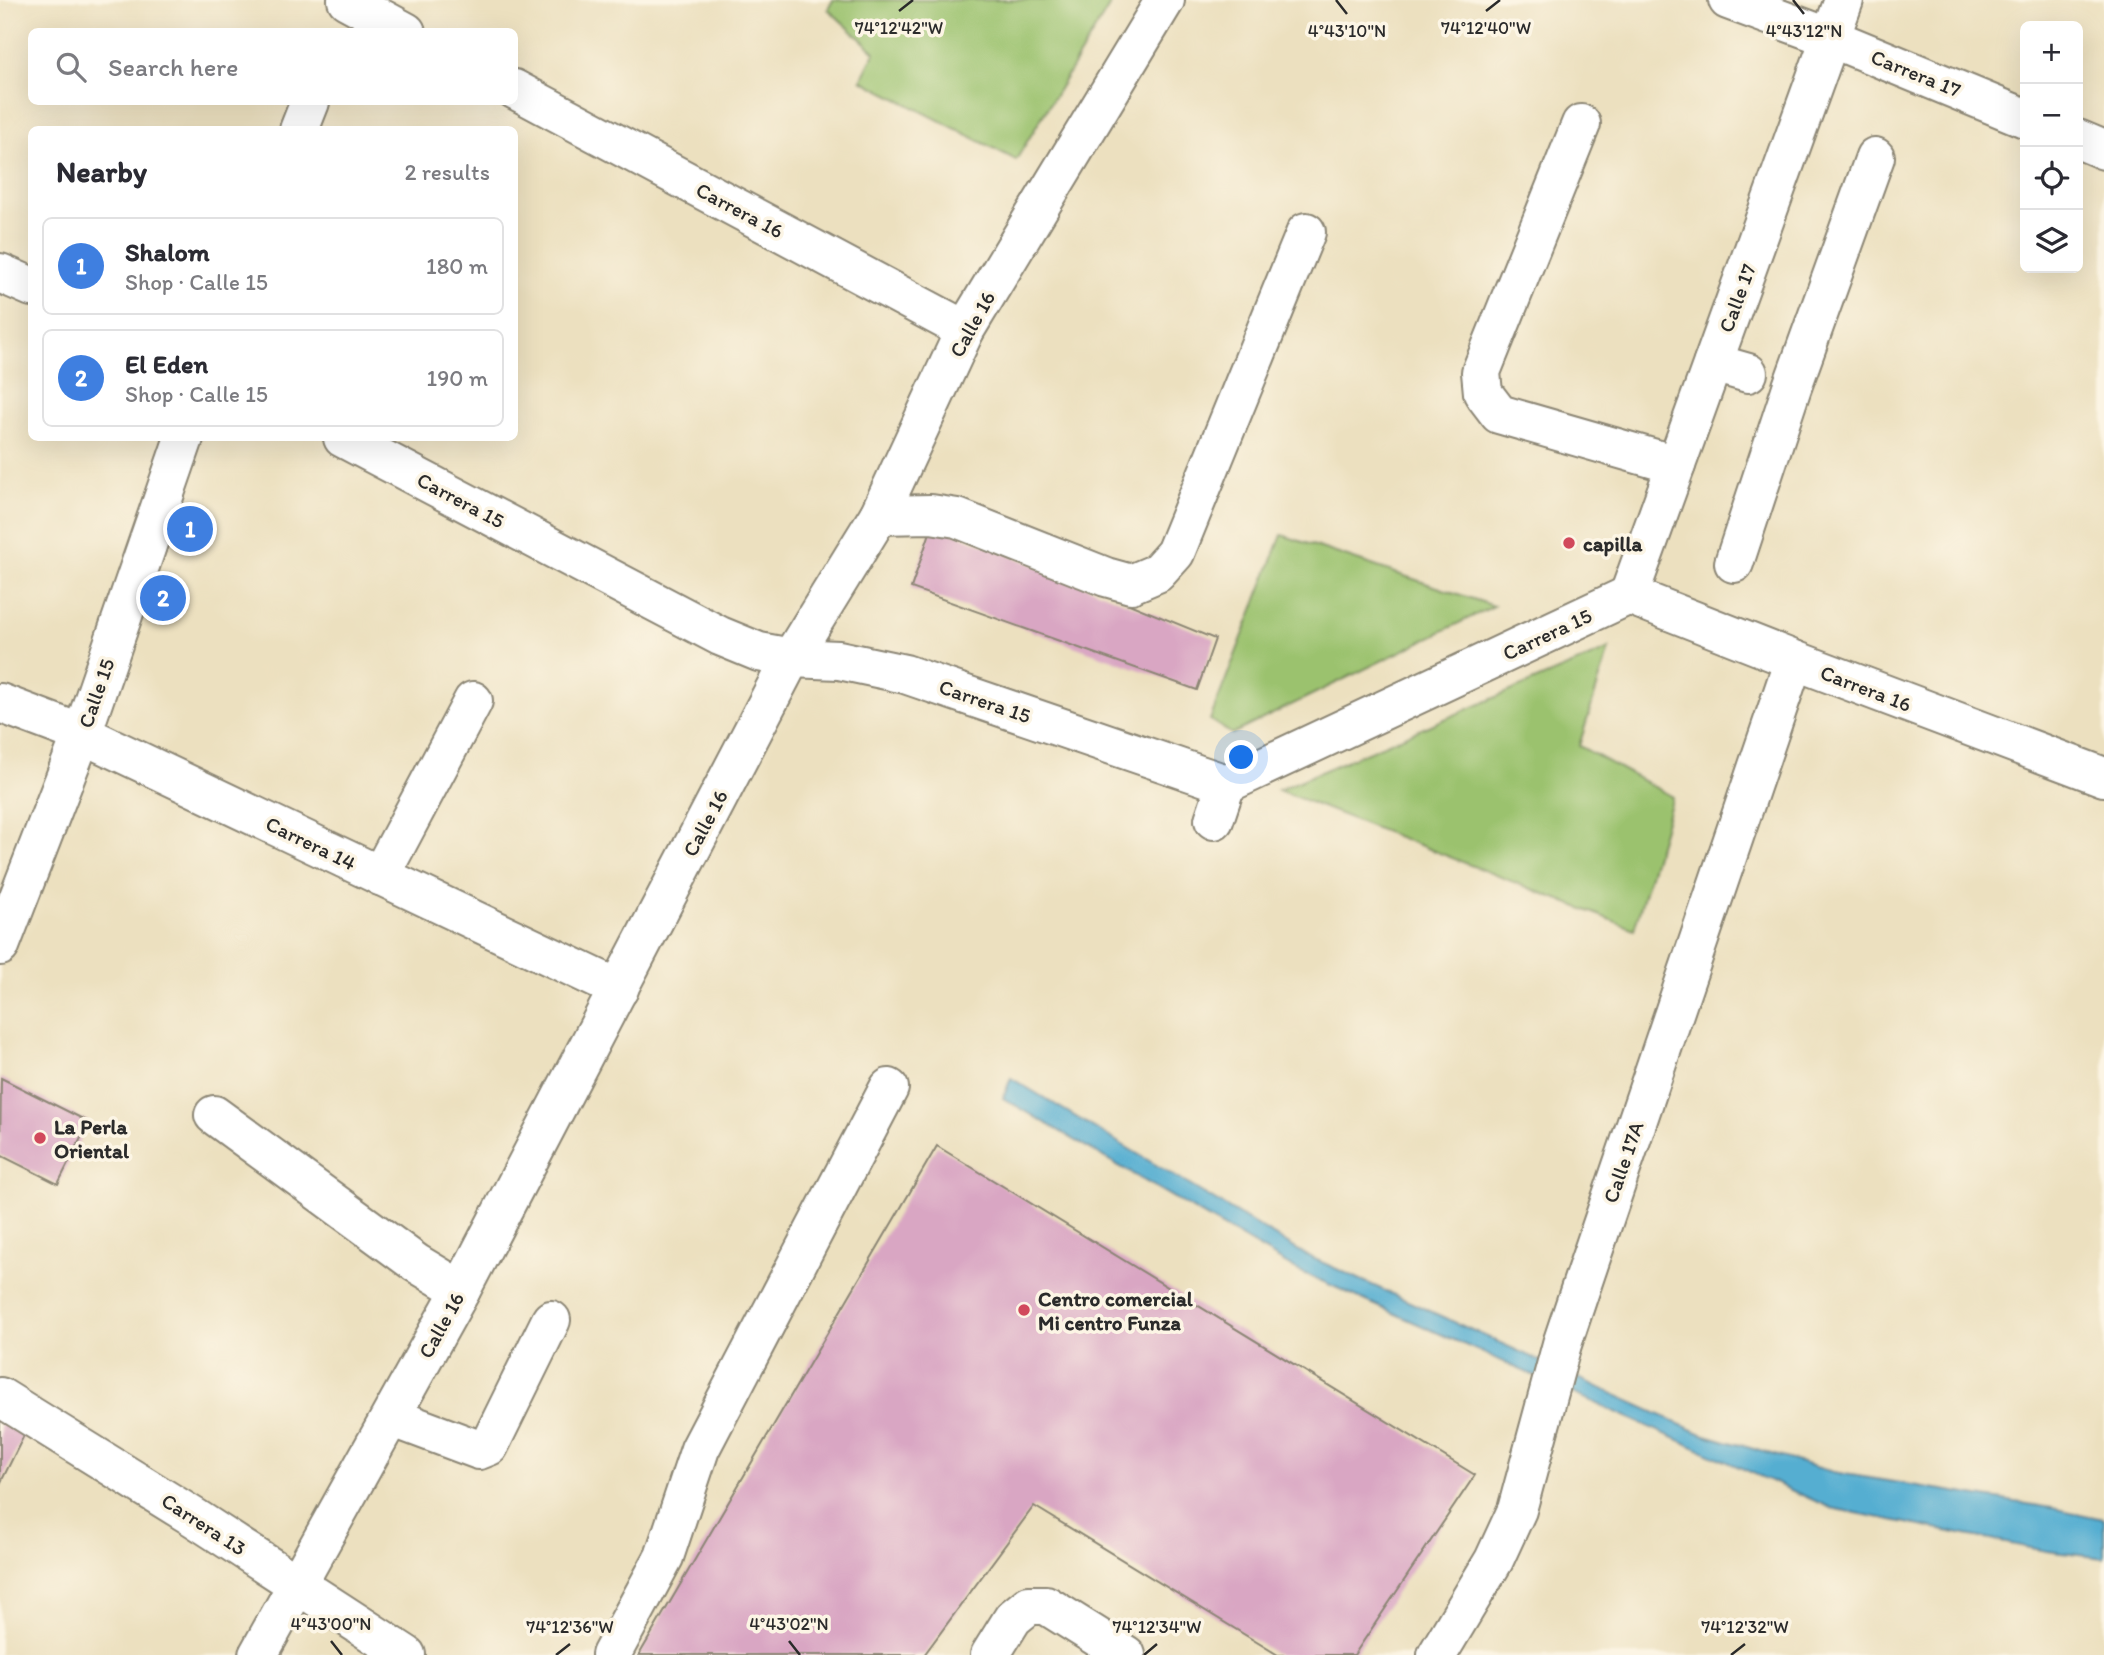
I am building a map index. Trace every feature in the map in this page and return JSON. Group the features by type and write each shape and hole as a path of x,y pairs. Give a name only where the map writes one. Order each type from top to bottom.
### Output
{"street":[{"path":"338,28 348,0 399,28"},
{"name":"Calle 16","path":"258,1655 461,1290 790,659 879,515 965,330 1165,0"},
{"name":"Carrera 17","path":"1728,0 1831,38 2020,116"},
{"name":"Calle 17","path":"1629,595 1676,466 1731,368 1844,0"},
{"name":"Carrera 16","path":"518,91 965,330"},
{"path":"301,126 309,105"},
{"path":"1581,124 1480,372 1483,393 1499,414 1676,466"},
{"path":"2083,141 2104,150"},
{"path":"1734,563 1792,387 1875,157"},
{"path":"879,515 931,514 957,518 1130,584 1157,573 1175,552 1306,232"},
{"name":"Calle 15","path":"0,946 82,734 183,441"},
{"name":"Carrera 15","path":"349,441 720,636 759,652 790,659 839,660 905,674 1226,784 1629,595"},
{"name":"Carrera 16","path":"1629,595 2104,777"},
{"name":"Calle 17A","path":"1437,1655 1494,1560 1517,1510 1562,1344 1595,1287 1794,660"},
{"path":"380,876 473,701"},
{"name":"Carrera 14","path":"0,703 82,734 619,989"},
{"path":"1214,820 1226,784"},
{"path":"611,1655 664,1557 700,1449 889,1088"},
{"path":"214,1115 416,1263 461,1290"},
{"path":"391,1417 479,1450 489,1447 551,1320"},
{"name":"Carrera 13","path":"0,1397 184,1511 406,1655"},
{"path":"990,1655 1013,1618 1030,1605 1046,1605 1126,1655"}],"green space":[{"path":"833,0 1113,0 1016,160 861,80 875,52 828,9"},
{"path":"1282,535 1494,606 1232,734 1210,720"},
{"path":"1609,649 1579,746 1673,797 1634,929 1278,790"}],"water":[{"path":"1011,1078 1308,1256 1702,1434 1833,1472 2104,1519 2104,1558 2046,1551 1831,1508 1297,1270 1003,1098"}],"building":[{"path":"933,524 1215,639 1197,690 911,588"},
{"name":"La Perla Oriental","path":"1,1078 89,1122 58,1184 0,1155"},
{"name":"Centro comercial Mi centro Funza","path":"937,1146 1475,1475 1354,1655 1278,1655 1034,1506 924,1655 639,1655"},
{"path":"0,1403 32,1419 0,1484"}],"place":[{"name":"Shalom","path":"190,529"},
{"name":"capilla","path":"1569,543"},
{"name":"El Eden","path":"163,598"},
{"name":"La Perla Oriental","path":"40,1138"},
{"name":"Centro comercial Mi centro Funza","path":"1024,1310"}]}
